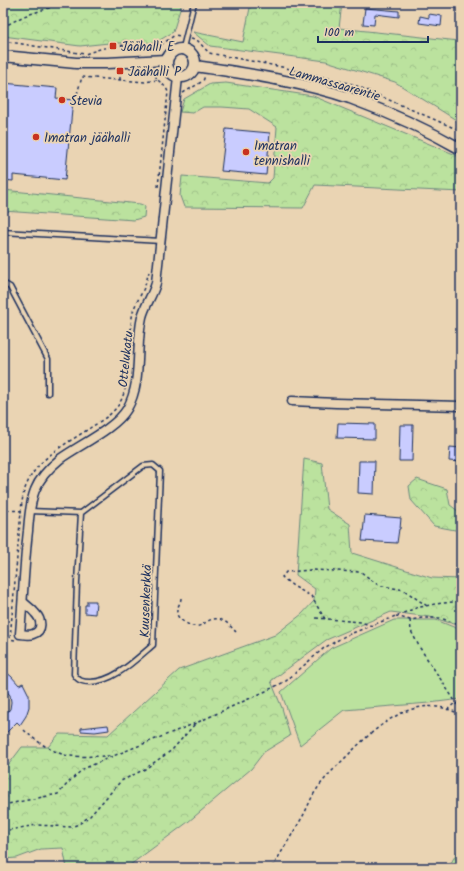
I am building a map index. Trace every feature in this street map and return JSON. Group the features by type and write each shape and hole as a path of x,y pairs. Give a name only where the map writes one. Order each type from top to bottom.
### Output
{"street":[{"path":"177,48 183,48 193,55 195,66 188,75 178,77 168,71 166,60 172,51 177,48"},
{"path":"3,56 76,63 166,60"},
{"name":"Lammassaarentie","path":"195,66 281,81 349,98 391,114 461,149"},
{"name":"Ottelukatu","path":"23,602 25,557 30,511 35,490 42,476 60,459 116,422 127,410 133,395 137,372 142,315 153,293 156,283 174,127 178,77"},
{"path":"292,401 461,406"}],"lane":[{"path":"183,48 194,3"},
{"path":"3,232 161,241"},
{"path":"3,283 10,286 48,358 48,393"},
{"name":"Kuusenkerkkä","path":"153,465 160,471 153,645 128,666 98,682 84,682 76,679 74,674 81,513 144,466 153,465"},
{"path":"30,511 81,513"}],"path":[{"path":"3,26 24,16 64,3"},
{"path":"155,49 154,75 157,80 163,84 168,92 157,194"},
{"path":"176,93 183,93 203,81 207,68"},
{"path":"120,72 120,80"},
{"path":"77,94 82,77 145,82 157,80"},
{"path":"10,634 21,510 23,495 27,483 33,472 42,461 107,416 116,407 124,394 127,378 130,328 134,310 143,290 149,271"},
{"path":"7,510 30,511"},
{"path":"325,619 312,596 293,586 282,577 286,572 312,570 361,572 378,585 404,590 427,606"},
{"path":"181,598 177,615 189,626 201,626 217,619 222,620 236,632"},
{"path":"3,805 58,794 83,769 196,723 286,681 324,648 345,636 396,616 427,606 461,601"},
{"path":"396,616 410,620 440,618 461,624"},
{"path":"316,618 361,622 372,626"},
{"path":"410,620 411,631 420,648 461,710"},
{"path":"447,710 456,702"},
{"path":"272,868 304,815 316,790 327,776 361,741 398,714 416,708 433,706 461,715"},
{"path":"3,831 37,826 72,827 79,824 90,816 121,781 145,769 172,750 196,723"},
{"path":"24,730 33,739 43,745 69,756 113,756"}],"green space":[{"path":"3,3 182,3 173,32 155,43 109,43 80,46 3,36"},
{"path":"251,3 342,3 339,28 459,41 461,25 461,123 395,82 326,61 210,46 193,32 243,42"},
{"path":"226,83 313,96 461,157 461,192 315,185 303,208 184,207 180,196 182,176 268,183 273,178 277,127 249,109 203,107 193,113 180,112 184,99 210,84"},
{"path":"3,190 140,204 145,206 144,217 134,220 3,211"},
{"path":"304,459 322,463 327,509 350,524 352,553 432,578 461,579 461,626 430,617 391,612 326,640 271,681 282,708 290,736 264,752 251,769 188,822 126,868 67,868 63,848 41,849 17,858 3,859 3,836 6,835 3,824 3,774 22,747 48,747 59,734 108,735 179,670 275,635 302,614 314,601 315,589 296,575"},
{"path":"417,479 447,489 450,505 458,511 461,510 461,528 455,530 434,526 411,500 409,486"},
{"path":"394,620 436,620 461,630 461,699 344,710 300,745 281,692 331,648"},
{"path":"461,846 461,868 448,868"}],"building":[{"path":"365,8 399,11 399,17 375,14 374,25 363,24"},
{"path":"429,14 442,16 441,26 419,23 420,16 429,18"},
{"name":"Imatran jäähalli","path":"3,83 57,88 56,98 73,100 65,180 13,175 13,181 3,180"},
{"name":"Imatran tennishalli","path":"226,129 270,133 266,175 221,171"},
{"path":"338,423 375,424 375,439 337,438"},
{"path":"400,425 413,425 412,461 399,461"},
{"path":"450,447 461,448 461,462 449,461"},
{"path":"359,461 375,461 374,494 358,493"},
{"path":"365,515 401,518 397,543 362,541"},
{"path":"87,601 96,601 95,614 85,613 85,605 87,605"},
{"path":"3,670 19,685 23,683 29,695 29,707 26,716 20,725 17,722 3,736 3,717 10,709 11,702 10,695 3,687"},
{"path":"108,725 109,730 95,732 81,731 81,728"}],"place":[{"name":"Jäähalli E","path":"113,46"},
{"name":"Jäähalli P","path":"120,71"},
{"name":"Stevia","path":"62,100"},
{"name":"Imatran jäähalli","path":"36,137"},
{"name":"Imatran tennishalli","path":"246,152"}]}
